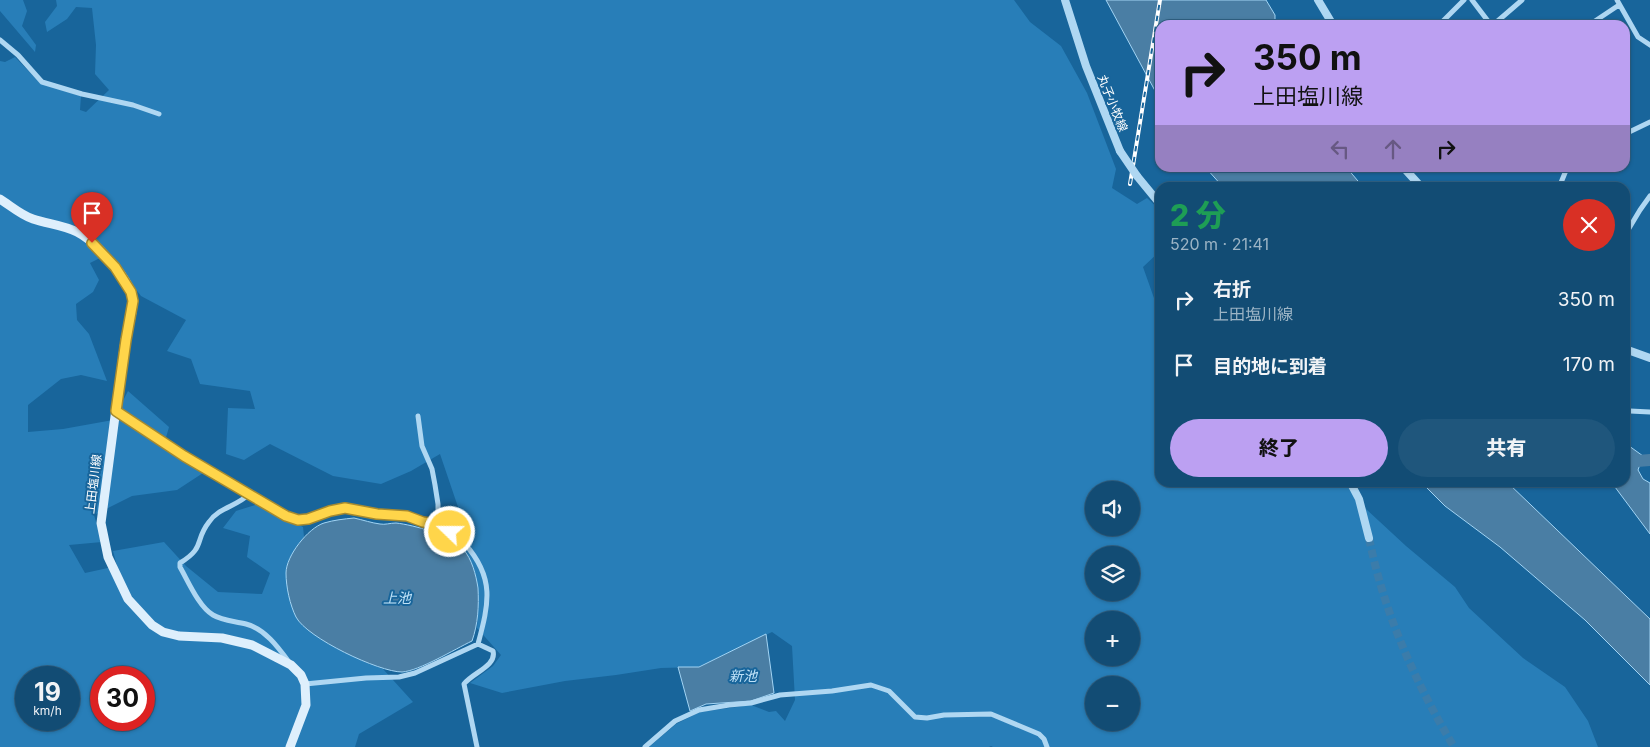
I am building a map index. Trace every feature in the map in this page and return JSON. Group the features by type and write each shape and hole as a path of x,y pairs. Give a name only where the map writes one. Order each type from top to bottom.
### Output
{"main road":[{"name":"上田塩川線","path":"0,200 27,217 64,226 84,236 115,267 131,292 133,301 132,313 126,340 101,523 108,557 128,600 152,625 163,632 179,636 222,638 252,645 291,665 301,675 305,684"},
{"path":"290,747 306,705 305,684"}],"street":[{"name":"丸子小牧線","path":"1065,0 1089,74 1120,151 1155,198"},
{"path":"1318,0 1329,20"},
{"path":"1444,20 1464,0"},
{"path":"1472,0 1488,20"},
{"path":"1498,20 1522,0"},
{"path":"1595,20 1618,2 1629,20"},
{"path":"1630,22 1638,37 1650,45"},
{"path":"0,40 18,55 38,78 48,84 133,105 159,114"},
{"path":"1630,132 1650,122"},
{"path":"1408,172 1417,182"},
{"path":"1630,227 1650,196"},
{"path":"1630,351 1650,358"},
{"path":"116,411 184,456 286,516 298,520 308,519 345,508 377,514 407,516 423,522 438,524 460,538 471,551 483,572 487,586 488,597 478,644"},
{"path":"1630,411 1650,412"},
{"path":"418,416 422,446 432,470 435,484 438,524"},
{"path":"1352,487 1358,499 1369,538"},
{"path":"248,494 241,502 221,511 209,520 203,531 198,549 180,563 180,567 200,601 212,615 228,621 248,624 263,632 291,665"},
{"path":"305,684 415,673 478,644 494,651 495,656 492,662 468,678 464,684 477,747"},
{"path":"644,747 675,721 699,710 751,703 780,695 832,691 871,685 889,691 915,717 991,714 1039,734 1044,739 1047,747"}],"shaded area":[{"path":"0,0 23,0 27,11 22,26 36,45 35,52 0,11"},
{"path":"56,0 1014,0 1030,22 1061,46 1087,93 1116,169 1112,188 1137,204 1147,198 1155,205 1155,256 1143,267 1155,301 1155,487 1354,487 1366,509 1455,587 1469,608 1523,658 1565,687 1588,721 1598,747 649,747 676,724 700,712 751,705 769,712 776,711 785,721 795,700 792,646 772,632 698,667 661,668 565,681 502,693 470,683 493,666 501,655 477,628 479,600 477,582 469,558 462,548 458,507 440,454 411,471 381,484 333,476 270,444 244,460 226,454 228,408 255,409 250,391 200,384 191,359 167,351 186,320 141,296 113,260 93,242 40,219 0,197 0,61 5,62 15,57 40,83 81,96 80,110 86,112 109,90 95,74 96,45 92,8 76,7 67,19 47,32 45,22 57,6"},
{"path":"0,202 74,233 102,257 90,263 99,280 93,292 76,304 77,320 89,334 107,381 81,375 61,379 28,405 28,432 63,429 113,420 128,391 169,427 163,448 203,473 177,490 132,496 94,515 102,542 69,545 85,573 117,566 113,551 164,542 186,566 218,592 262,594 270,573 247,557 250,536 223,528 236,511 258,504 303,527 304,537 292,555 304,627 329,644 383,669 413,702 359,734 355,747 0,747"}],"water":[{"path":"1106,0 1266,0 1275,15 1275,20 1155,20 1155,91"},
{"path":"1210,172 1350,172 1359,182 1219,182"},
{"path":"1630,447 1643,456 1638,470 1643,479 1650,483 1650,534 1615,487 1630,487"},
{"path":"1426,487 1512,487 1650,619 1650,685 1585,620 1500,547 1445,506"},
{"name":"上池","path":"354,518 377,524 396,523 422,528 450,539 463,549 473,567 478,588 478,615 472,641 418,668 402,672 377,666 344,652 328,644 303,625 296,617 290,601 286,573 290,559 299,544 318,526 332,521"},
{"name":"新池","path":"766,634 774,693 751,701 706,704 690,711 678,667 699,667"}],"waterway":[{"path":"1630,462 1650,460"}],"tunnel":[{"path":"1369,538 1383,593 1402,646 1426,697 1454,747"}],"railway":[{"path":"1157,20 1160,0"},
{"path":"1130,184 1155,31"}],"route":[{"path":"92,243 115,267 125,281 133,301 116,411 184,456 286,516 298,520 308,519 345,508 377,514 407,516 423,522 438,524 450,532"}]}
